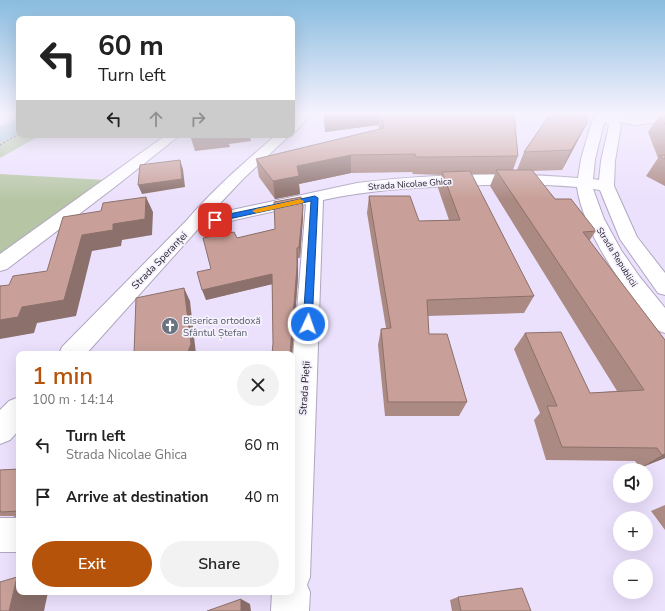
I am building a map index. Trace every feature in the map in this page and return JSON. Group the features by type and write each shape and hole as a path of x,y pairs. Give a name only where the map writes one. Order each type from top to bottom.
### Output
{"street":[{"path":"0,264 112,183 164,143"},
{"name":"Strada Speranței","path":"74,351 193,224 206,208 238,176 276,143"},
{"name":"Strada Republicii","path":"593,143 584,182 596,223 613,253 630,278 665,324"},
{"name":"Strada Republicii","path":"612,143 608,161 606,186 615,209 630,239 665,288"},
{"name":"Strada Nicolae Ghica","path":"193,224 357,188 398,184 517,180 584,182 606,186"},
{"name":"Strada Pieții","path":"295,508 315,198"},
{"path":"0,430 16,413"},
{"path":"0,535 16,535"},
{"path":"290,611 291,595"}],"shaded area":[{"path":"0,143 28,143 0,158"},
{"path":"0,174 105,180 0,257"}],"building":[{"path":"324,143 517,143 518,156 416,157 415,154 351,155 297,166 299,176 273,181 256,159"},
{"path":"531,143 575,143 571,150 524,152"},
{"path":"665,155 665,159 659,156"},
{"path":"180,160 182,179 138,185 140,165"},
{"path":"496,170 532,170 555,199 571,199 596,231 583,232 665,340 665,454 662,455 657,448 562,447 547,406 557,406 525,333 561,332 590,393 644,390"},
{"path":"470,171 534,296 427,300 429,334 447,334 467,402 388,402 381,329 391,328 369,196 410,196 419,221 460,220 442,172"},
{"path":"146,197 145,219 113,224 113,230 82,235 64,300 22,307 18,317 0,320 0,286 9,285 13,276 47,271 63,217 101,211 103,203"},
{"path":"301,197 303,207 299,247 297,248 297,267 290,351 272,351 272,274 202,290 197,272 211,269 203,238 234,232 237,238 275,229 274,202"},
{"path":"184,288 191,344 188,351 134,351 136,298"},
{"path":"16,469 16,511 1,512 0,510 0,470"},
{"path":"16,577 9,611 0,611 0,582"},
{"path":"522,588 531,611 461,611 458,597"},
{"path":"241,599 241,611 207,611"}],"slow traffic":[{"path":"256,211 300,201"}],"place":[{"name":"Biserica ortodoxă Sfântul Ștefan","path":"170,326"}],"route":[{"path":"215,220 315,198 308,324"}]}
